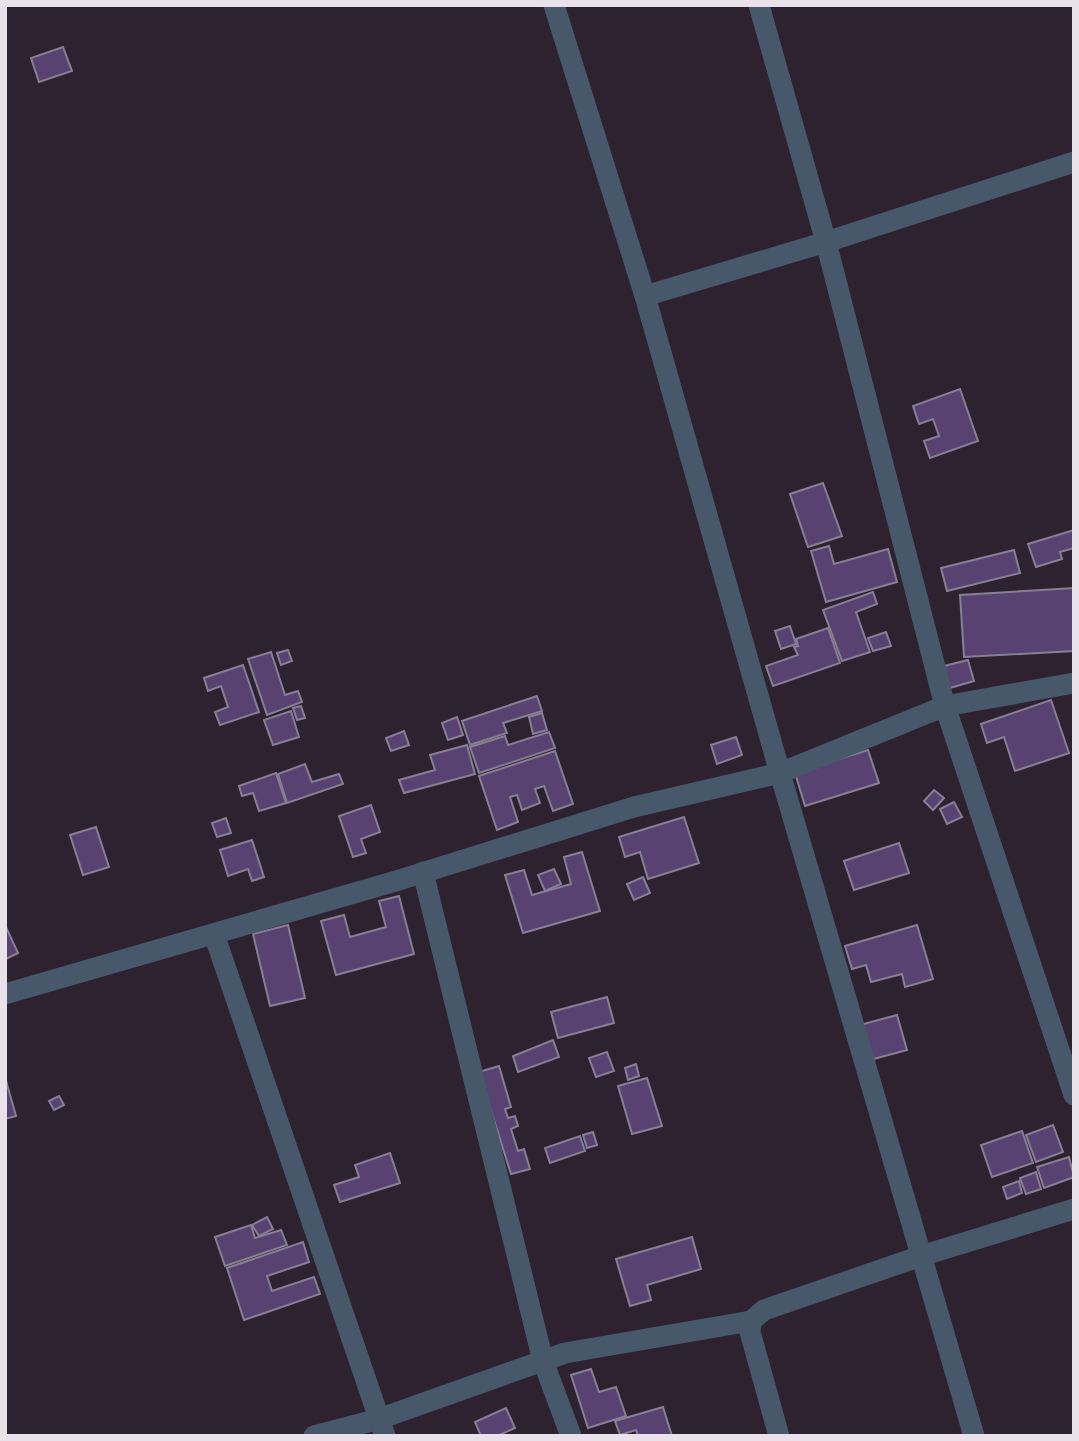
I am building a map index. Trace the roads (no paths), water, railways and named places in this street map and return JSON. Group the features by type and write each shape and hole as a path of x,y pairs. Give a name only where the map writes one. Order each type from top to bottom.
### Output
{"street":[{"path":"554,5 645,296 780,772 974,1436"},
{"path":"759,5 826,242 945,706 1074,1095"},
{"path":"645,296 826,242 1074,162"},
{"path":"5,993 214,934 634,807 780,772 945,706 1074,683"},
{"path":"423,872 543,1361 571,1436"},
{"path":"214,934 382,1427"},
{"path":"314,1436 382,1427 565,1353 751,1321 764,1310 921,1256 1074,1209"},
{"path":"751,1321 750,1332 779,1436"}]}
